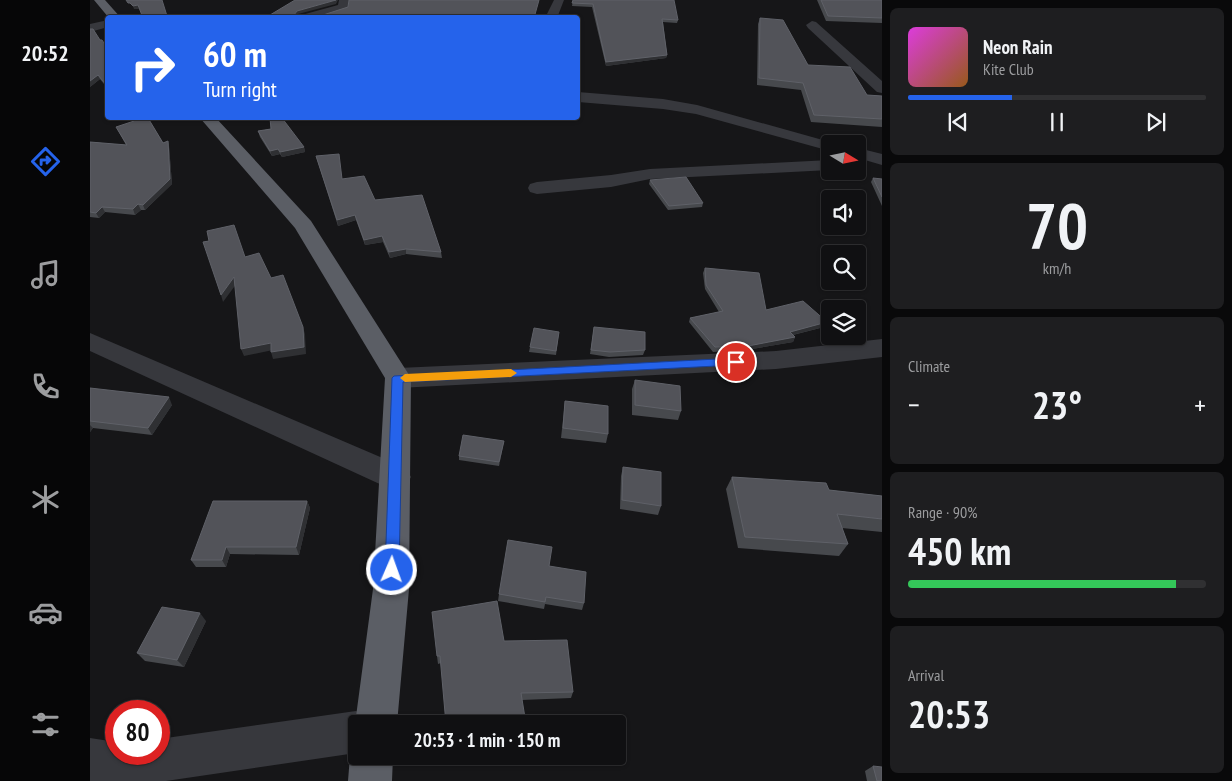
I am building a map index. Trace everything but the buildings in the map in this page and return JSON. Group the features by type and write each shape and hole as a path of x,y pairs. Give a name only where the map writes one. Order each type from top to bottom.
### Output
{"highway":[{"path":"99,0 113,15"},
{"path":"210,120 304,225 398,378 391,588 377,715"},
{"path":"370,781 371,765"}],"street":[{"path":"313,15 344,7 344,0"},
{"path":"552,15 559,0"},
{"path":"90,28 105,24"},
{"path":"812,25 882,89"},
{"path":"580,95 663,104 697,110 821,144"},
{"path":"866,156 882,161"},
{"path":"866,163 882,161"},
{"path":"537,188 611,181 650,174 821,165"},
{"path":"90,341 395,477"},
{"path":"398,378 776,360 882,348"},
{"path":"90,760 127,765 348,733"}],"slow traffic":[{"path":"405,378 511,373"}],"route":[{"path":"392,570 398,378 736,362"}]}
